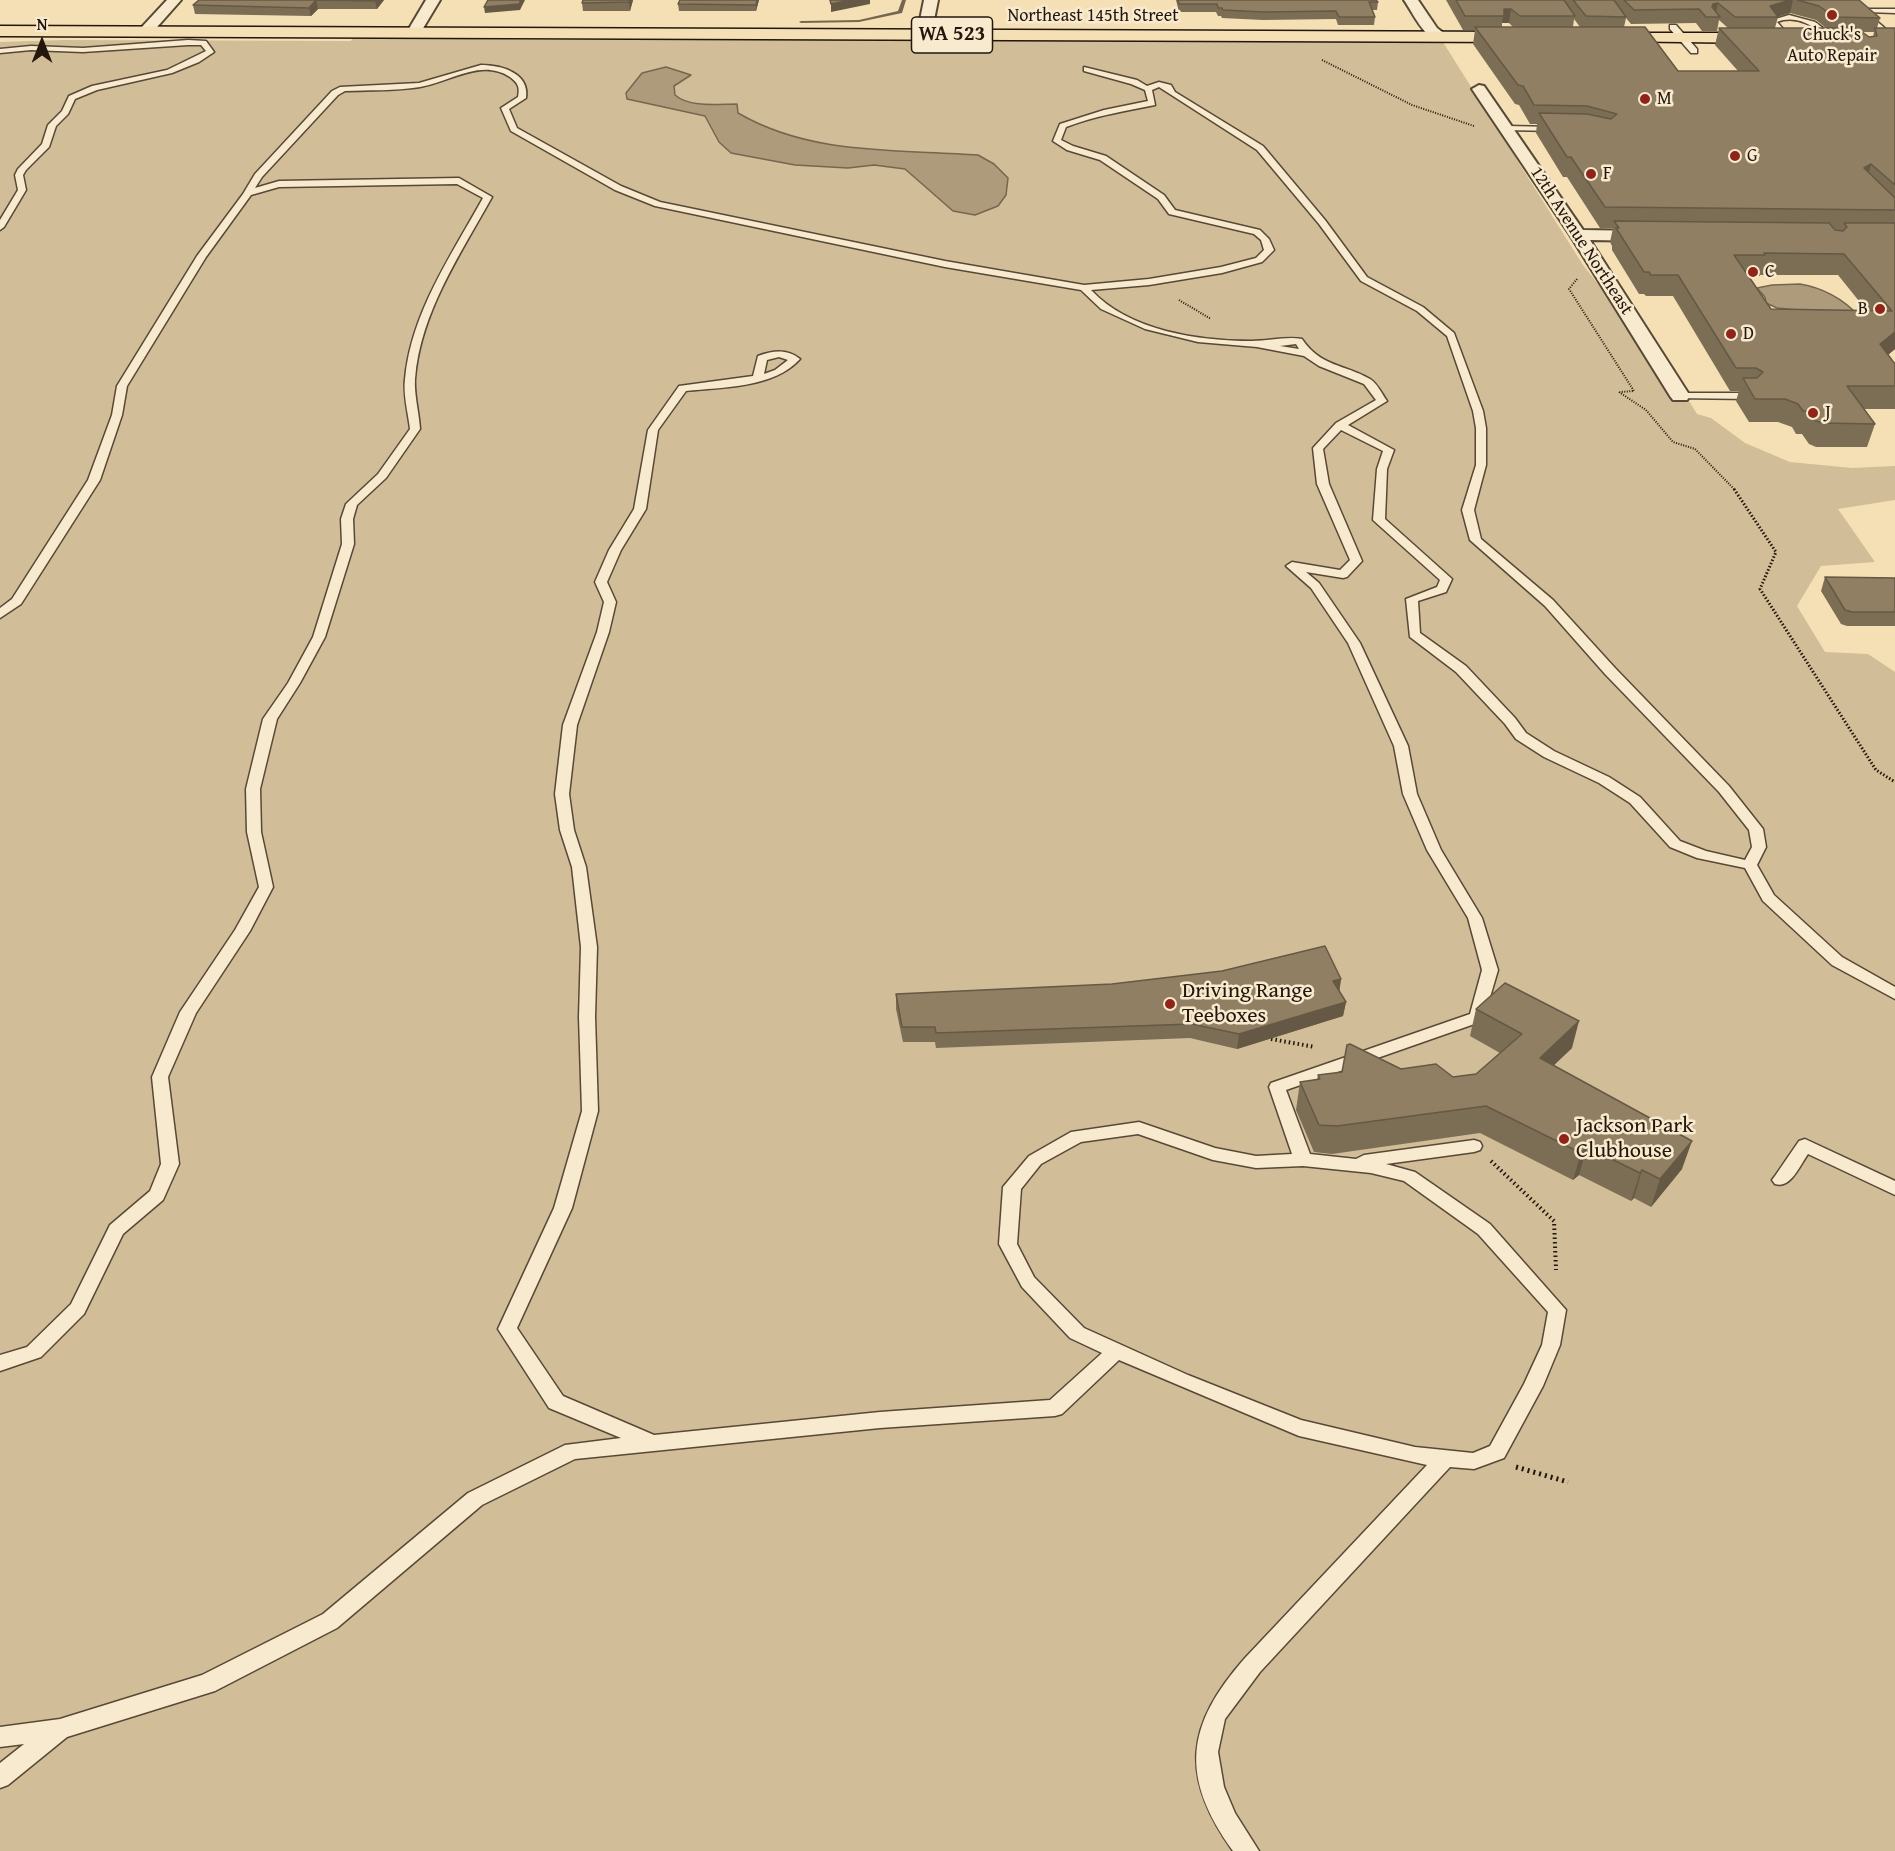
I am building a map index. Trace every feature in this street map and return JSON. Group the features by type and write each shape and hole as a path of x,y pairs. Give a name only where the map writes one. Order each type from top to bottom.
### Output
{"main road":[{"name":"Northeast 145th Street","path":"0,30 1442,37 1511,32 1539,38"},
{"name":"Northeast 145th Street","path":"0,37 111,32"},
{"path":"1594,38 1678,33 1788,39 1893,39"}],"street":[{"path":"145,32 174,0"},
{"path":"414,32 433,0"},
{"path":"924,35 931,0"},
{"path":"1411,0 1432,31 1442,37"},
{"name":"12th Avenue Northeast","path":"1479,89 1578,235 1680,396"},
{"path":"1578,235 1660,236"}],"lane":[{"path":"1893,39 1859,10 1895,11"},
{"path":"1788,39 1773,21 1782,18 1808,20 1814,22 1833,39"},
{"path":"1678,33 1694,51"},
{"path":"0,51 25,47 83,50 157,42 189,42 203,43 210,52 193,64 172,73 99,87 72,98 65,112 52,125 45,145 22,169 19,176 22,190 0,227"},
{"path":"0,614 17,601 94,480 117,415 122,386 202,256 258,176 335,93 343,89 425,84 468,69 488,66 503,68 522,83 524,91 522,98 505,108 514,129 618,188 658,204 1039,282 1084,288 1222,270 1259,260 1269,250 1265,239 1257,232 1196,220 1172,212 1161,197 1102,158 1070,148 1058,137 1063,126 1096,114 1121,107 1152,103 1148,89 1134,82 1087,69"},
{"path":"1148,89 1152,85 1166,85 1171,93 1260,148 1322,222 1364,279 1420,309 1451,335 1478,411 1481,428 1481,465 1468,510 1476,540 1549,603 1610,671 1724,789 1756,829 1758,847 1750,865"},
{"path":"1506,128 1572,129"},
{"path":"0,1364 34,1352 78,1309 116,1230 157,1196 170,1164 160,1077 188,1012 242,931 266,887 254,832 253,789 270,719 294,683 319,637 348,544 347,519 352,504 382,476 415,429 410,380 419,330 440,285 488,197 459,181 279,184 248,193"},
{"path":"1084,288 1103,307 1153,330 1261,345 1307,354 1323,364 1368,382 1382,401 1340,425 1318,448 1323,484 1356,561 1343,574 1292,566 1316,586 1354,643 1401,746 1410,794 1434,850 1475,918 1490,970 1477,1017 1277,1087 1302,1160"},
{"path":"651,1442 556,1402 507,1329 563,1208 590,1111 587,1017 589,947 579,867 567,830 562,794 570,725 603,632 610,602 601,582 615,550 640,508 653,430 683,388 758,376"},
{"path":"1680,396 1750,396"},
{"path":"1340,425 1389,450 1382,469 1379,520 1446,579 1442,590 1412,599 1414,634 1461,669 1510,721 1521,736 1548,754 1604,780 1635,800 1675,844 1702,855 1750,865 1768,898 1837,961 1895,994"},
{"path":"1139,1128 1213,1154 1256,1162 1302,1160 1345,1164 1371,1167 1409,1176 1484,1229 1557,1310 1551,1344 1533,1386 1497,1452 1474,1461 1415,1455 1299,1428 1116,1351 1077,1333 1028,1282 1008,1244 1012,1187 1035,1160 1077,1136 1139,1128"},
{"path":"1781,1180 1805,1145 1895,1189"},
{"path":"1345,1164 1474,1146"},
{"path":"0,1737 61,1729 207,1684 330,1621 475,1499 572,1451 880,1420 1055,1408 1116,1351"},
{"path":"1247,1851 1222,1815 1212,1789 1207,1747 1215,1716 1227,1695 1446,1458"},
{"path":"0,1777 61,1729"}],"path":[{"path":"1354,78 1412,105 1482,129"},
{"path":"1580,276 1569,289 1634,391 1619,392 1646,410 1673,442 1695,449 1734,488 1776,552 1760,589 1876,770 1895,782"},
{"path":"1155,280 1196,312 1213,320"},
{"path":"1474,1146 1554,1221 1557,1310"},
{"path":"1497,1452 1519,1470 1568,1482"}],"shaded area":[{"path":"353,37 535,40 1441,39 1583,265 1684,393 1697,414 1711,418 1745,443 1790,462 1852,468 1895,466 1895,500 1838,509 1875,562 1821,566 1797,606 1825,652 1868,654 1895,672 1895,1851 0,1851 0,42 63,40 351,41"},
{"path":"666,67 691,75 674,86 675,95 681,99 696,104 737,104 738,113 766,127 795,137 855,148 978,155 994,164 1008,178 1006,195 998,206 975,215 953,211 905,169 874,165 848,168 795,165 731,153 719,142 705,116 627,99 626,93 642,73"},
{"path":"1800,284 1832,295 1859,316 1777,308 1766,303 1765,297 1757,288"}],"building":[{"path":"199,0 316,0 309,8 193,5"},
{"path":"316,0 376,0 375,1"},
{"path":"488,0 521,0 519,4 484,7"},
{"path":"583,0 629,0 629,2 582,3"},
{"path":"680,0 757,0 756,5 678,4"},
{"path":"830,0 851,0 831,4"},
{"path":"1178,0 1376,0 1378,2 1369,2 1375,17 1339,17 1336,11 1223,10 1218,8 1217,4 1179,4"},
{"path":"1456,0 1564,0 1575,16 1520,16 1511,9 1504,9 1504,16 1465,16"},
{"path":"1573,0 1614,0 1626,17 1586,16"},
{"path":"1624,0 1790,0 1770,6 1778,17 1735,17 1718,3 1713,4 1712,7 1720,17 1706,17 1699,9 1634,10"},
{"path":"1797,0 1859,0 1880,18 1835,17 1819,6"},
{"path":"1475,27 1645,27 1678,71 1759,71 1719,28 1857,28 1869,37 1877,36 1875,28 1895,28 1895,185 1871,164 1864,168 1895,198 1895,210 1605,207 1571,157 1567,157 1539,113 1587,114 1611,119 1617,114 1587,106 1534,105 1523,86 1518,85"},
{"path":"1614,221 1829,223 1835,230 1843,231 1847,227 1844,223 1895,223 1895,332 1880,344 1895,364 1895,386 1847,386 1875,424 1823,423 1816,421 1809,411 1803,411 1798,404 1785,399 1755,399 1743,378 1757,378 1763,372 1756,368 1736,368 1678,275 1651,275 1649,272 1644,272 1616,228 1619,228","holes":["1844,254 1892,311 1771,309 1734,255"]},
{"path":"1825,577 1895,578 1895,612 1845,610"},
{"name":"Driving Range Teeboxes","path":"1325,946 1341,979 1333,981 1346,1002 1239,1034 1192,1024 936,1033 935,1027 902,1027 896,994 1112,984 1222,971"},
{"path":"1505,983 1579,1021 1540,1058 1692,1141 1660,1179 1642,1170 1640,1173 1587,1147 1581,1153 1486,1106 1337,1126 1319,1125 1300,1082 1320,1079 1318,1075 1342,1072 1347,1045 1350,1044 1401,1069 1436,1064 1453,1077 1476,1074 1522,1034 1476,1009"}],"waterway":[{"path":"801,22 859,21 900,12 904,0"}],"place":[{"name":"Chuck's Auto Repair","path":"1832,15"},
{"name":"M","path":"1645,99"},
{"name":"G","path":"1735,156"},
{"name":"F","path":"1591,174"},
{"name":"C","path":"1753,272"},
{"name":"B","path":"1880,309"},
{"name":"D","path":"1731,334"},
{"name":"J","path":"1813,413"},
{"name":"Driving Range Teeboxes","path":"1170,1004"},
{"name":"Jackson Park Clubhouse","path":"1564,1139"}]}
